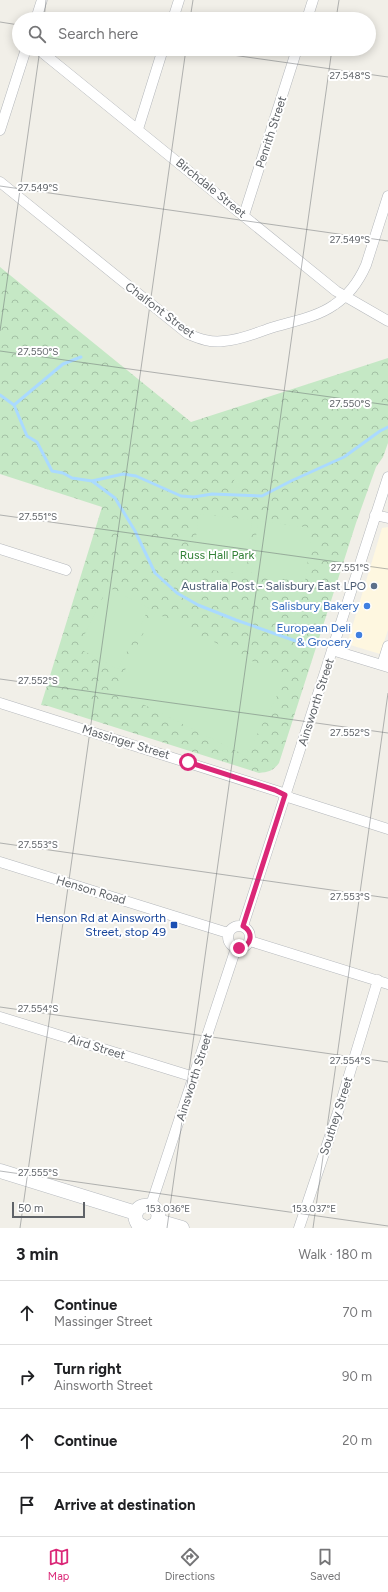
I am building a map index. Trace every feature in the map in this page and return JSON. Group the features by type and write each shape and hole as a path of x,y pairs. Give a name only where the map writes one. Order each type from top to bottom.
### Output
{"street":[{"path":"38,12 42,0"},
{"path":"175,12 179,0"},
{"path":"309,12 313,0"},
{"path":"0,130 24,56"},
{"name":"Birchdale Street","path":"47,56 336,291 388,321"},
{"path":"138,129 161,56"},
{"name":"Penrith Street","path":"244,215 295,56"},
{"name":"Chalfont Street","path":"0,182 188,334 208,341 224,341 239,338 320,313 334,305 345,296 358,280 366,265 388,196"},
{"name":"Ainsworth Street","path":"243,926 388,477"},
{"path":"375,515 388,518"},
{"path":"0,549 66,570"},
{"path":"332,650 385,666 388,646"},
{"name":"Massinger Street","path":"0,703 275,790 295,799 388,829"},
{"name":"Henson Road","path":"0,862 228,933"},
{"path":"239,925 243,926 248,930 250,940 246,946 236,948 232,946 228,940 228,933 232,927 239,925"},
{"path":"250,940 388,984"},
{"name":"Ainsworth Street","path":"151,1205 236,948"},
{"name":"Southey Street","path":"300,1228 337,1115 378,980"},
{"name":"Aird Street","path":"0,1017 194,1078"},
{"path":"0,1171 136,1213"},
{"path":"148,1226 158,1213 157,1210 151,1205 143,1205 136,1213 136,1220 148,1226 182,1228"}],"shaded area":[{"path":"388,527 388,630 380,654 347,644 382,528"}],"green space":[{"name":"Russ Hall Park","path":"0,267 191,422 388,358 388,443 383,457 376,467 356,523 279,763 268,772 259,773 41,705 102,507 0,474"},
{"path":"236,477 241,477 248,486 234,488 234,480"},
{"path":"199,514 252,520 246,574 192,568"},
{"path":"258,521 312,528 305,582 251,575"},
{"path":"108,587 149,608 118,669 78,648"},
{"path":"154,612 286,678 246,756 115,690"}],"waterway":[{"path":"14,405 63,364 81,357"},
{"path":"0,395 14,405 27,436 37,442 52,471 63,473 72,478 92,481 123,474 136,476 181,496 194,497 212,494 262,496 344,457 380,431 388,427"},
{"path":"92,481 115,498 135,531 155,573 177,593 198,605 310,646"}],"place":[{"name":"Australia Post - Salisbury East LPO","path":"374,586"},
{"name":"Salisbury Bakery","path":"367,606"},
{"name":"European Deli & Grocery","path":"359,635"},
{"name":"Henson Rd at Ainsworth Street, stop 49","path":"174,925"}],"route":[{"path":"188,762 275,790 285,795 243,926 248,930 250,940 246,946 239,948"}]}
